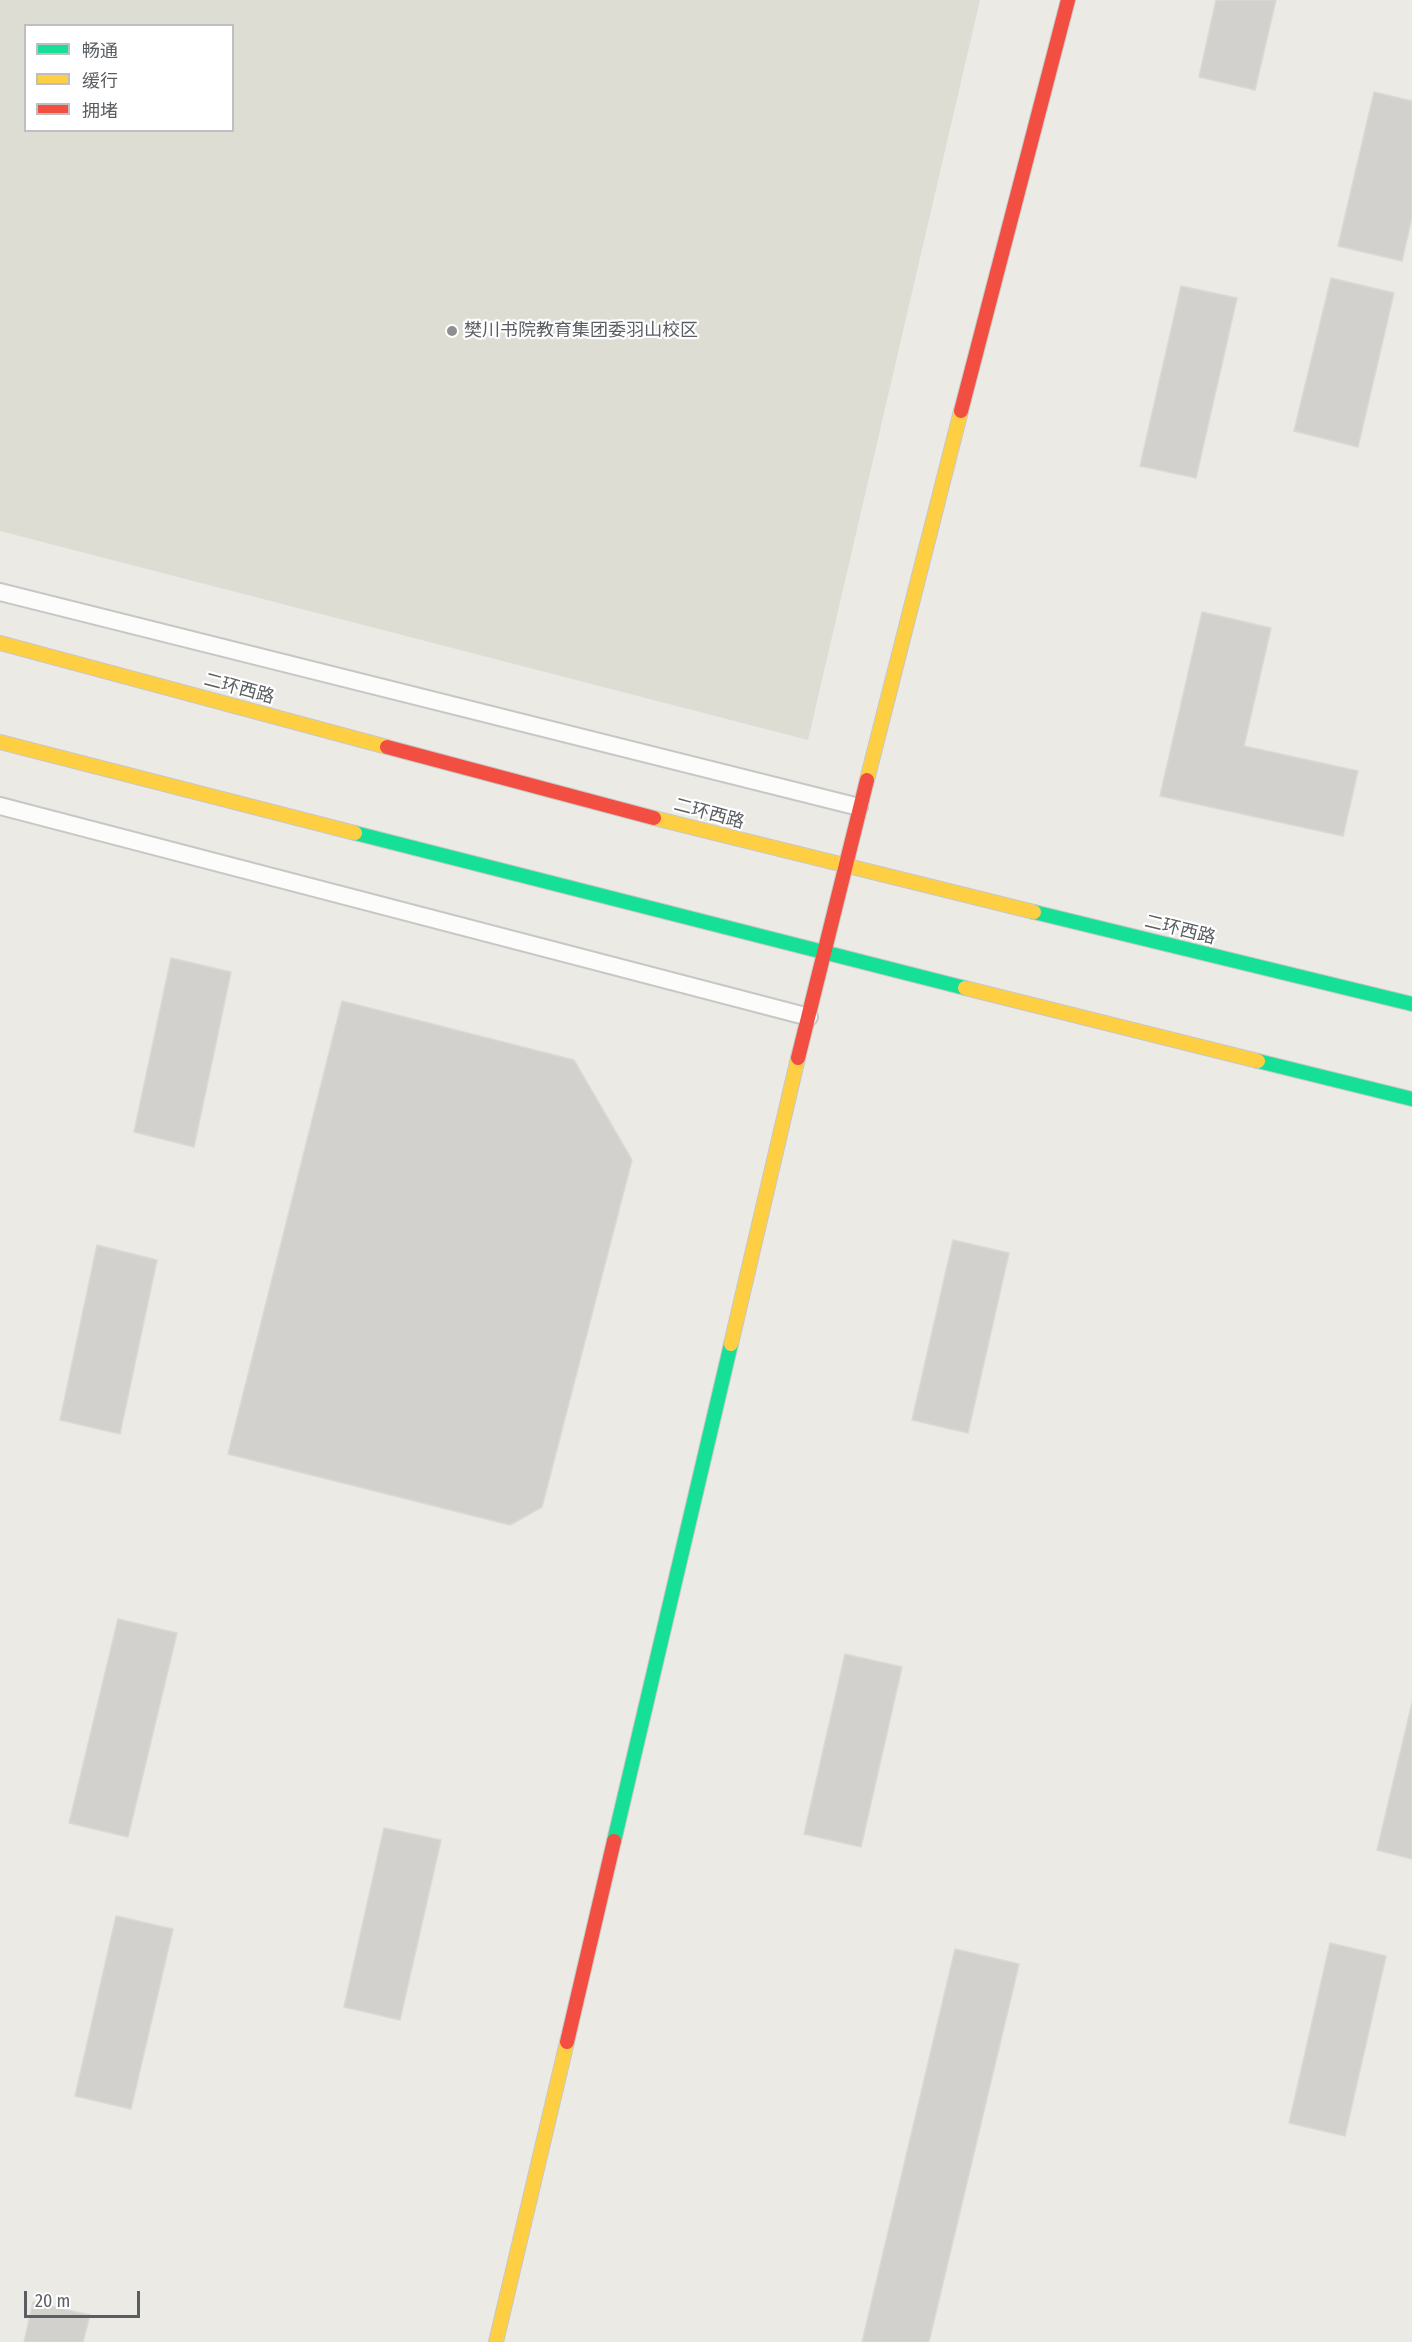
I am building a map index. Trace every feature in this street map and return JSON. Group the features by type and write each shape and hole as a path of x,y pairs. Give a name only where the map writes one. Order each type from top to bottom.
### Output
{"main road":[{"path":"496,2342 823,952 1068,0"},
{"name":"二环西路","path":"0,644 736,840 1412,1004"},
{"path":"0,742 823,952 1412,1099"}],"lane":[{"path":"0,592 859,807"},
{"path":"0,806 808,1017"}],"shaded area":[{"name":"樊川书院教育集团委羽山校区","path":"0,0 980,0 808,740 0,531"}],"building":[{"path":"1216,0 1276,0 1255,90 1199,77"},
{"path":"1374,92 1412,101 1412,217 1402,261 1338,246"},
{"path":"1331,278 1394,293 1358,447 1294,431"},
{"path":"1181,286 1237,298 1196,478 1140,466"},
{"path":"1202,612 1271,628 1244,746 1358,771 1343,836 1160,796"},
{"path":"171,958 231,972 194,1147 134,1132"},
{"path":"342,1001 574,1060 632,1160 542,1507 510,1525 228,1454"},
{"path":"953,1240 1009,1253 968,1433 912,1420"},
{"path":"97,1245 157,1260 120,1434 60,1420"},
{"path":"118,1619 177,1633 128,1837 69,1823"},
{"path":"845,1654 902,1667 861,1847 804,1834"},
{"path":"1412,1703 1412,1859 1377,1850"},
{"path":"384,1828 441,1840 400,2020 344,2007"},
{"path":"116,1916 173,1929 131,2109 75,2096"},
{"path":"1330,1943 1386,1956 1345,2136 1289,2123"},
{"path":"955,1949 1019,1964 929,2342 862,2342"},
{"path":"33,2302 90,2315 83,2342 24,2342"}],"traffic: fast":[{"path":"355,833 965,988"},
{"path":"1034,912 1412,1004"},
{"path":"1258,1061 1412,1099"},
{"path":"614,1841 731,1344"}],"traffic: slow":[{"path":"867,780 961,411"},
{"path":"0,643 387,747"},
{"path":"0,742 355,833"},
{"path":"654,818 1034,912"},
{"path":"965,988 1258,1061"},
{"path":"731,1344 798,1058"},
{"path":"496,2342 567,2042"}],"traffic: jam":[{"path":"961,411 1068,0"},
{"path":"387,747 654,818"},
{"path":"798,1058 867,780"},
{"path":"567,2042 614,1841"}],"place":[{"name":"樊川书院教育集团委羽山校区","path":"452,331"}]}
